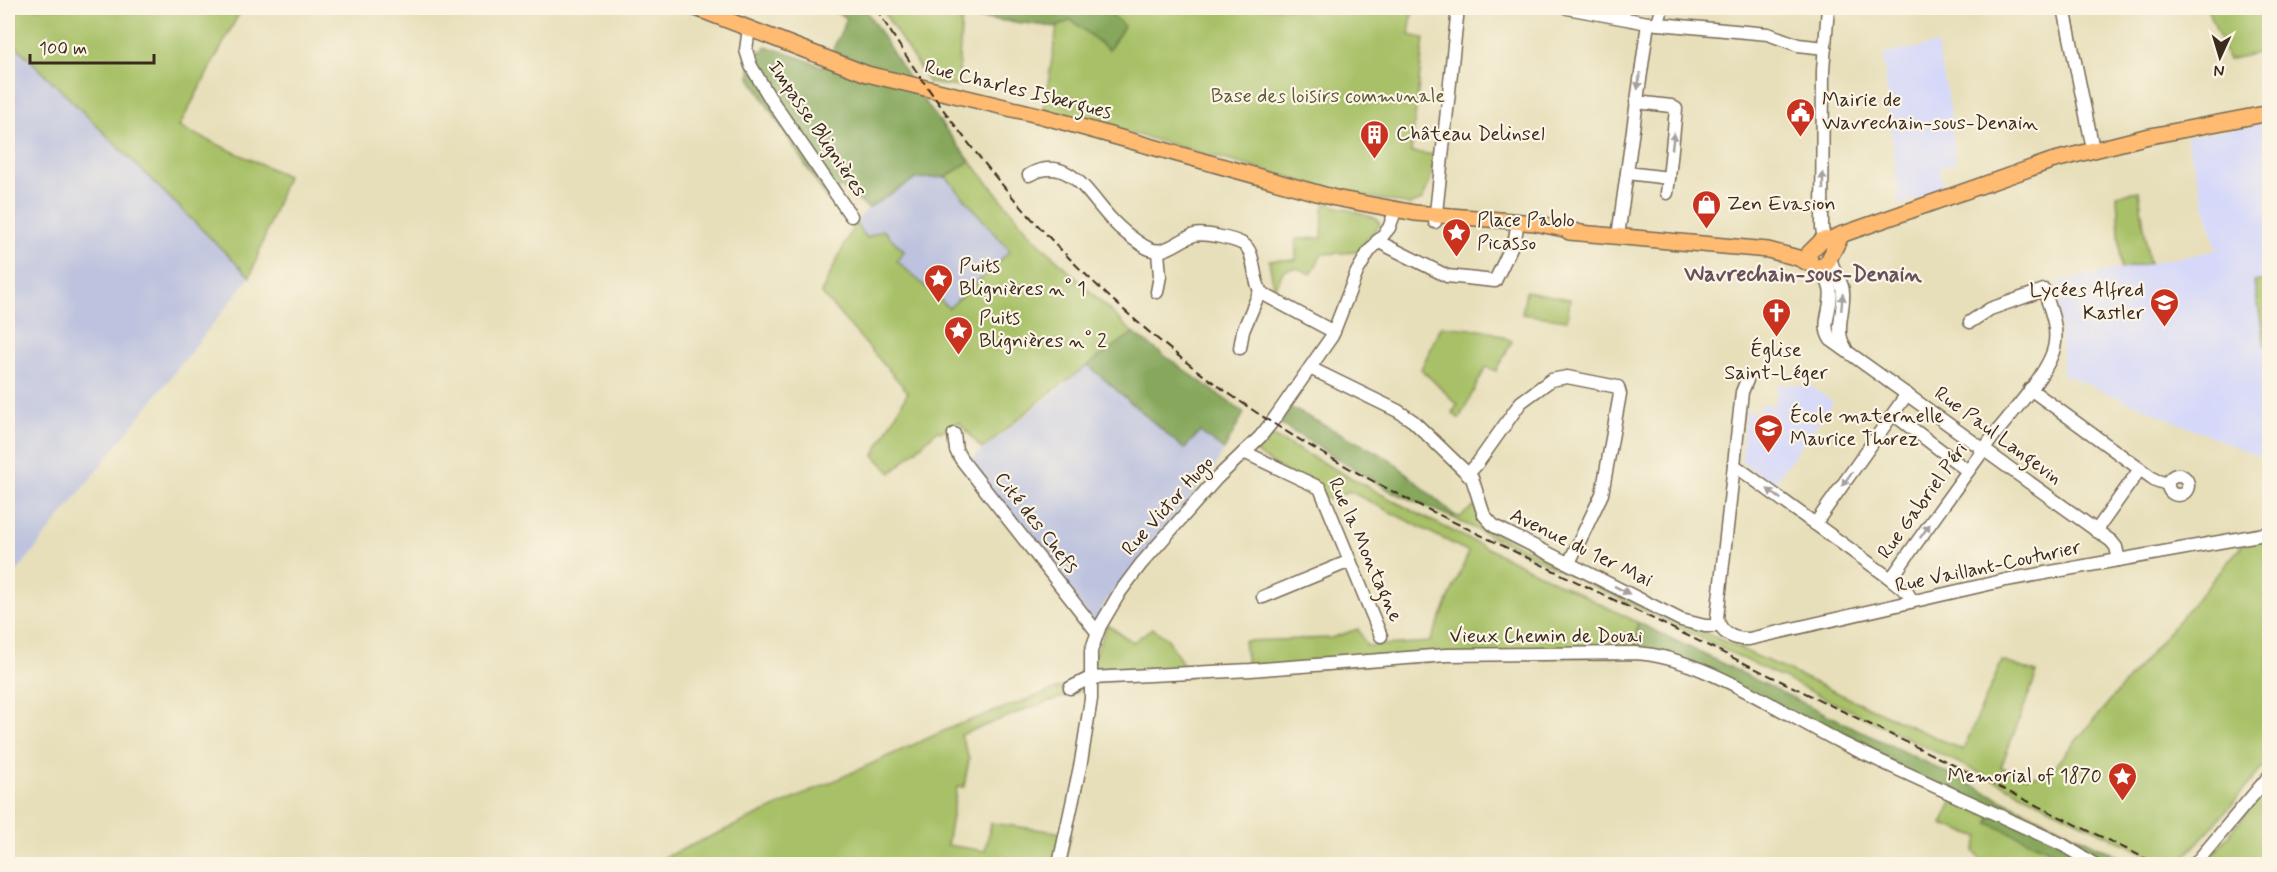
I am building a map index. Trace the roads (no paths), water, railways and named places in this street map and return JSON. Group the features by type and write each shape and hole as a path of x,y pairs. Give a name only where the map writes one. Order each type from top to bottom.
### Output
{"main road":[{"name":"Rue Charles Isbergues","path":"696,8 867,74 1042,116 1395,213 1435,218 1550,225 1578,232 1768,250 1798,258 1812,265"},
{"name":"Rue Charles Isbergues","path":"1768,250 1829,243 2051,161 2093,149 2162,133 2270,113"},
{"path":"1812,265 1808,255 1829,243"}],"street":[{"path":"1435,218 1458,8"},
{"path":"1567,8 1653,24 1768,34 1798,45 1825,48"},
{"path":"1618,236 1636,102 1653,24 1662,8"},
{"path":"1828,8 1823,70 1822,228 1829,243 1833,271 1843,288 1839,333 1846,350"},
{"path":"2064,8 2093,149"},
{"name":"Impasse Blignières","path":"748,28 746,50 751,66 770,98 851,216"},
{"path":"1636,102 1671,106 1676,109 1666,193"},
{"path":"1029,175 1047,168 1071,175 1117,225 1143,245 1158,252 1200,234 1240,243 1246,247 1250,253 1260,291 1243,331 1240,348"},
{"path":"1627,173 1669,178"},
{"name":"Rue Victor Hugo","path":"1059,864 1082,754 1091,694 1091,651 1097,632 1112,604 1137,570 1215,479 1270,426 1334,332 1357,272 1377,241 1389,228 1395,213"},
{"path":"1377,241 1447,276 1492,281 1497,279 1515,239 1518,224"},
{"path":"1156,292 1160,276 1158,252"},
{"name":"Rue Paul Langevin","path":"1812,265 1824,275 1831,286 1828,335 1832,340 2114,544 2118,560"},
{"name":"Rue Gabriel Péri","path":"1891,579 2030,389 2048,362 2055,344 2055,325 2044,290 1990,309 1970,322"},
{"path":"1260,291 1334,332"},
{"name":"Avenue du 1er Mai","path":"1310,368 1409,417 1468,474 1475,486 1484,515 1491,524 1681,620 1706,626 1720,626"},
{"path":"1468,474 1478,464 1521,402 1551,380 1567,377 1618,387 1620,394 1602,494 1569,564"},
{"path":"1720,626 1718,618 1742,392 1747,380"},
{"path":"2030,389 2157,482 2167,484"},
{"path":"1815,524 1907,394"},
{"path":"1893,414 1968,471"},
{"name":"Cité des Chefs","path":"954,434 956,450 961,459 1097,632"},
{"name":"Rue la Montagne","path":"1244,452 1320,488 1381,636"},
{"path":"1734,465 1891,579 1907,592 1912,602"},
{"path":"2096,531 2140,469"},
{"name":"Rue Vaillant-Couturier","path":"1720,626 1732,637 1749,639 2006,580 2270,533"},
{"path":"1263,597 1350,561"},
{"name":"Vieux Chemin de Douai","path":"1070,688 1090,678 1261,669 1446,655 1640,653 1659,656 1684,663 1728,683 1839,741 2063,845 2094,864"},
{"path":"2195,864 2270,775"}],"railway":[{"path":"876,8 952,121 993,174 1038,225 1084,273 1134,319 1186,362 1263,417 1330,458 1423,507 2157,864"}],"place":[{"name":"Mairie de Wavrechain-sous-Denain","path":"1801,138"},
{"name":"Château Delinsel","path":"1375,160"},
{"name":"Zen Evasion","path":"1706,230"},
{"name":"Place Pablo Picasso","path":"1456,258"},
{"name":"Puits Blignières n° 1","path":"938,304"},
{"name":"Lycées Alfred Kastler","path":"2165,328"},
{"name":"Église Saint-Léger","path":"1776,338"},
{"name":"Puits Blignières n° 2","path":"958,356"},
{"name":"École maternelle Maurice Thorez","path":"1769,454"},
{"name":"Memorial of 1870","path":"2123,802"}],"district":[{"name":"Wavrechain-sous-Denain","path":"1803,275"}],"park label":[{"name":"Base des loisirs communale","path":"1328,96"}]}
